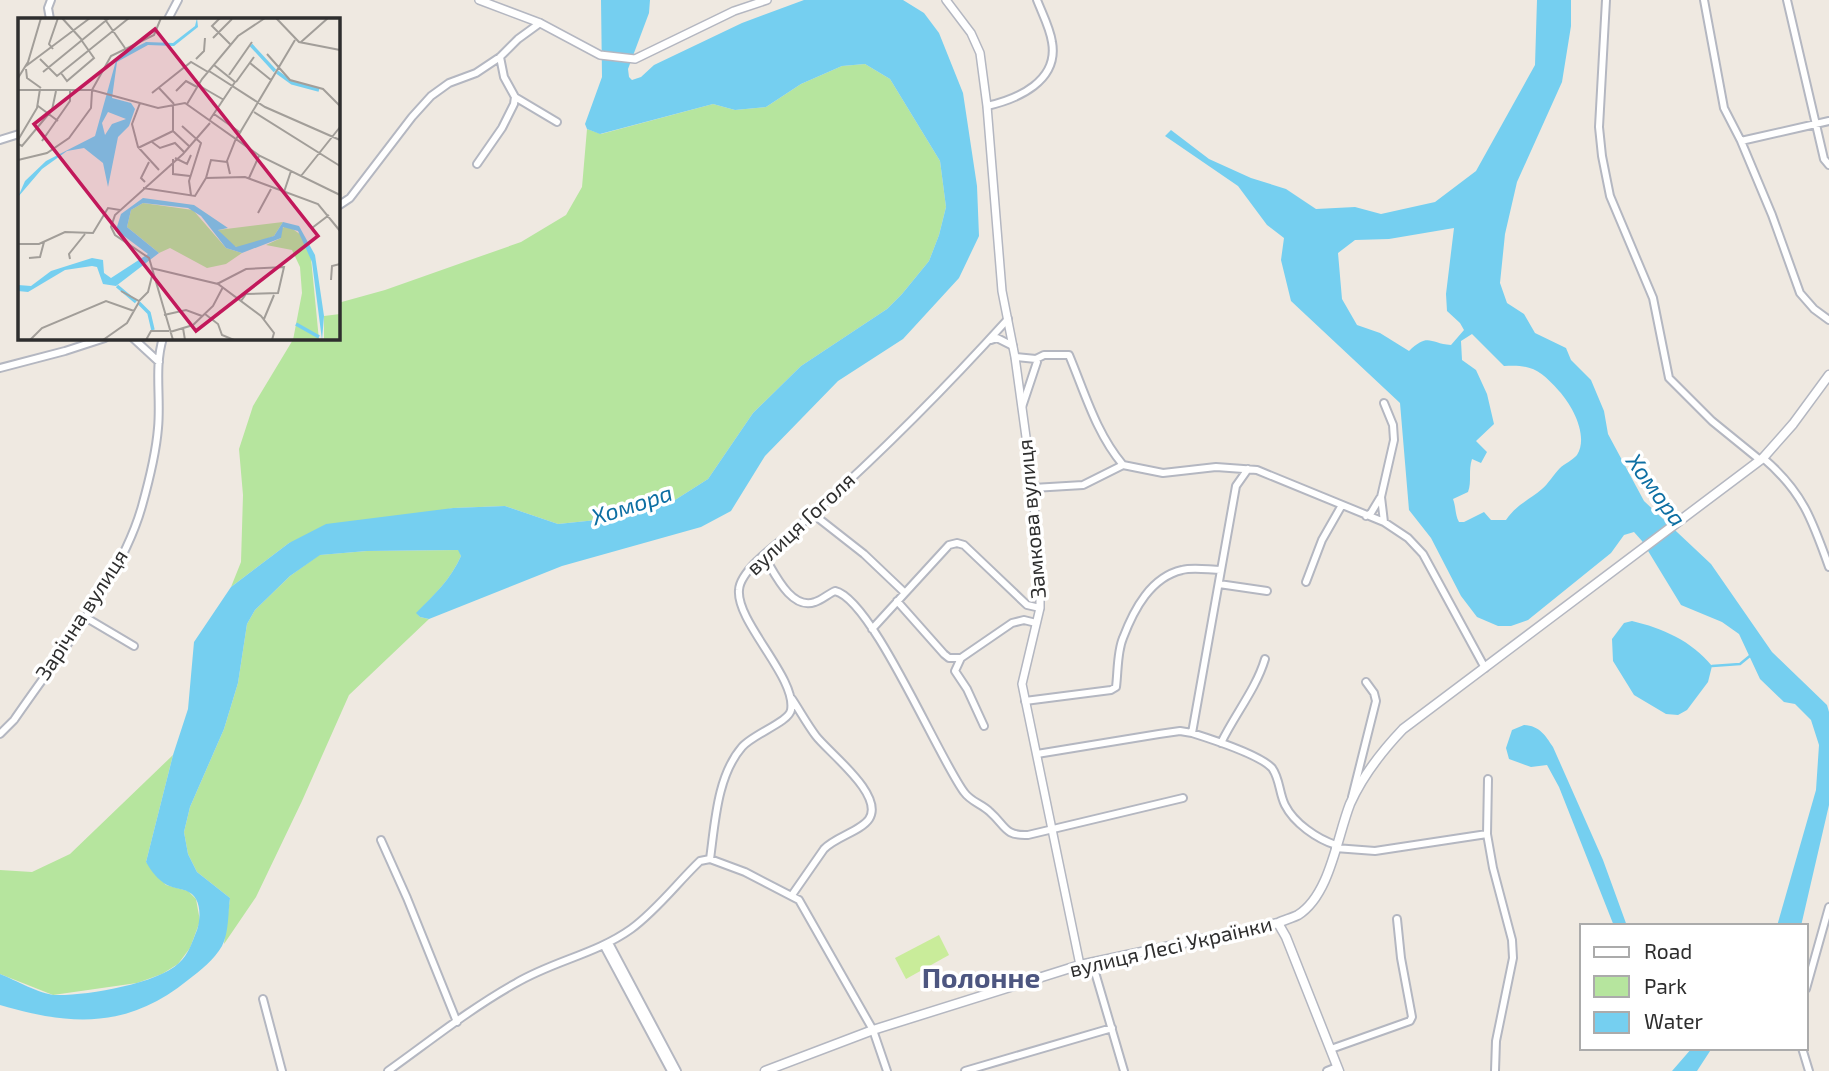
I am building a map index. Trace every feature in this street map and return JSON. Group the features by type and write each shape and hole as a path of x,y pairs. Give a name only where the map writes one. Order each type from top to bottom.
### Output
{"main road":[{"name":"вулиця Лесі Українки","path":"765,1071 873,1030 1080,965 1278,923 1298,915 1314,901 1323,884 1351,803 1387,746 1403,729 1762,459 1793,424 1829,375"},
{"path":"1278,923 1338,1069"}],"street":[{"path":"50,18 48,8 51,0"},
{"path":"169,18 178,0"},
{"path":"479,0 540,23 600,55 635,59 734,11 767,0"},
{"path":"493,0 502,8 519,15"},
{"name":"Замкова вулиця","path":"946,0 971,33 980,53 988,106 1002,290 1015,357 1033,488 1040,608 1022,684 1080,965"},
{"path":"988,106 1013,100 1031,89 1048,69 1052,43 1037,0"},
{"path":"1606,0 1599,127 1602,156 1610,196 1653,298 1669,378 1712,421 1791,484 1801,498 1829,567"},
{"path":"1704,0 1724,108 1772,215 1800,293 1814,309 1829,320"},
{"path":"1787,0 1824,159 1829,166"},
{"path":"340,205 350,198 412,117 432,96 449,83 500,57 540,23"},
{"path":"500,57 504,76 515,97 557,122"},
{"path":"477,164 502,128 515,97"},
{"path":"1741,141 1829,121"},
{"path":"0,140 18,134"},
{"name":"вулиця Гоголя","path":"792,894 830,843 867,821 871,814 868,797 855,774 830,753 791,697 742,609 740,584 764,556 813,514 963,369 1008,319"},
{"path":"989,340 997,338 1013,346"},
{"path":"0,368 99,340"},
{"path":"135,340 159,362"},
{"name":"Зарічна вулиця","path":"0,734 14,720 85,617 112,575 130,539 142,508 158,428 159,362 163,340"},
{"path":"1015,357 1036,359 1044,355 1069,355 1098,428 1123,465"},
{"path":"1021,408 1036,359"},
{"path":"1366,516 1375,508 1381,497 1394,440 1393,425 1384,403"},
{"path":"1033,488 1083,485 1123,465 1163,473 1233,468 1257,470 1384,522 1408,538 1423,554 1485,668"},
{"path":"1233,468 1238,482"},
{"path":"1192,733 1238,482 1248,468"},
{"path":"1381,497 1384,522"},
{"path":"1306,582 1322,540 1342,505"},
{"path":"813,514 864,554 905,593"},
{"path":"872,629 949,545 957,543 964,545 1027,605 1040,608"},
{"path":"764,556 783,585 798,601 805,604 814,603 835,591 842,593 872,629 895,665 966,794 986,808 1007,832 1014,836 1028,835 1183,798"},
{"path":"1025,701 1111,690 1116,687 1122,639 1143,598 1156,582 1185,569 1221,570"},
{"path":"1219,584 1267,591"},
{"path":"897,601 949,659 961,658 1012,623 1024,620 1036,623"},
{"path":"1024,620 1027,605"},
{"path":"85,617 134,646"},
{"path":"944,654 967,689 984,726"},
{"path":"955,671 961,658"},
{"path":"1221,743 1234,716 1259,678 1265,659"},
{"name":"вулиця Лесі Українки","path":"1351,803 1376,701 1366,682"},
{"path":"785,721 791,709 791,697"},
{"path":"710,859 717,810 727,774 735,758 750,739 768,727 795,718 805,719"},
{"path":"1037,754 1180,731 1192,733 1261,760 1272,768 1285,804 1299,821 1323,841 1335,846 1376,851 1487,834"},
{"path":"1488,779 1487,834 1493,868 1513,940 1513,958 1496,1041 1495,1071"},
{"path":"381,840 457,1023"},
{"path":"388,1071 516,983 562,961 607,945 656,908 700,861 710,859 792,894 808,912 873,1030 887,1071"},
{"path":"1808,982 1829,907"},
{"path":"1331,1049 1410,1021 1412,1017 1397,919"},
{"path":"607,945 671,1071"},
{"path":"607,945 677,1071"},
{"path":"1092,962 1124,1071"},
{"path":"264,999 282,1071"},
{"path":"965,1071 1112,1028"},
{"path":"1803,1050 1809,1071"},
{"path":"1327,1071 1338,1069"}],"green space":[{"path":"865,64 890,79 940,161 946,207 939,235 929,261 902,294 887,309 801,366 753,413 708,479 675,500 606,519 558,524 505,506 453,508 289,543 231,587 241,562 243,495 239,449 253,406 293,340 340,340 340,302 385,290 521,242 566,215 582,187 587,129 601,134 713,104 735,110 766,107 801,84 842,66"},
{"path":"459,550 461,556 452,572 417,613 420,617 429,619 349,695 256,897 224,944 230,898 197,872 188,854 184,832 190,807 224,729 238,683 247,624 255,610 290,576 319,555 367,551"},
{"path":"173,755 146,862 166,885 188,891 196,899 200,921 190,948 178,964 162,974 137,983 53,995 0,974 0,870 32,872 70,854"},
{"path":"939,935 949,955 906,979 895,958"}],"water":[{"path":"601,0 650,0 649,13 628,69 632,80 641,77 654,65 742,23 804,0 903,0 924,13 939,33 963,93 977,186 979,236 959,278 903,339 838,381 765,456 731,511 701,527 562,566 429,619 416,613 452,572 461,556 458,550 367,551 320,555 290,576 255,610 247,624 238,683 224,729 190,807 184,832 188,854 197,872 230,898 226,935 219,951 202,969 166,996 143,1008 121,1015 75,1019 51,1017 0,1005 0,974 49,994 68,995 120,987 155,977 179,963 188,952 199,923 198,903 187,891 164,883 146,862 173,755 188,709 194,642 231,587 289,543 326,524 453,508 505,506 558,524 606,519 675,500 708,479 753,413 801,366 887,309 929,261 946,207 940,161 890,79 865,64 842,66 801,84 766,107 735,110 713,104 600,134 587,129 585,124 602,77"},
{"path":"1537,0 1571,0 1571,26 1562,82 1517,182 1505,234 1500,283 1507,303 1524,314 1535,333 1566,348 1571,360 1591,380 1604,411 1608,434 1644,501 1711,564 1772,652 1827,705 1829,805 1801,924 1778,924 1816,790 1819,745 1811,720 1795,704 1784,702 1760,679 1739,634 1722,622 1681,605 1634,532 1624,535 1611,553 1528,620 1511,626 1498,626 1477,617 1461,596 1431,538 1409,510 1400,403 1291,301 1281,260 1284,238 1267,225 1238,186 1165,136 1171,130 1209,159 1251,178 1286,189 1316,209 1355,207 1381,214 1435,202 1476,171 1535,65","holes":["1454,228 1446,294 1447,311 1464,330 1451,345 1426,340 1409,351 1380,333 1357,325 1342,299 1338,253 1355,240 1389,239","1472,334 1504,366 1522,366 1547,378 1569,404 1580,430 1580,447 1573,459 1560,468 1544,487 1518,506 1506,520 1491,520 1484,512 1459,522 1453,499 1468,492 1472,459 1481,463 1487,452 1476,441 1494,424 1487,394 1476,370 1462,360 1461,341"]},
{"path":"1632,621 1676,637 1695,649 1712,666 1708,682 1687,710 1678,715 1666,714 1634,695 1613,661 1612,639 1624,623"},
{"path":"1524,725 1538,729 1553,747 1603,860 1626,924 1613,924 1559,787 1547,765 1531,767 1509,759 1506,748 1512,730"},
{"path":"1690,1050 1711,1050 1697,1071 1672,1071"}],"waterway":[{"path":"1712,666 1740,664 1751,655"}],"district":[{"name":"Полонне","path":"981,978"}],"water label":[{"name":"Хомора","path":"1656,490"},
{"name":"Хомора","path":"632,505"}]}
